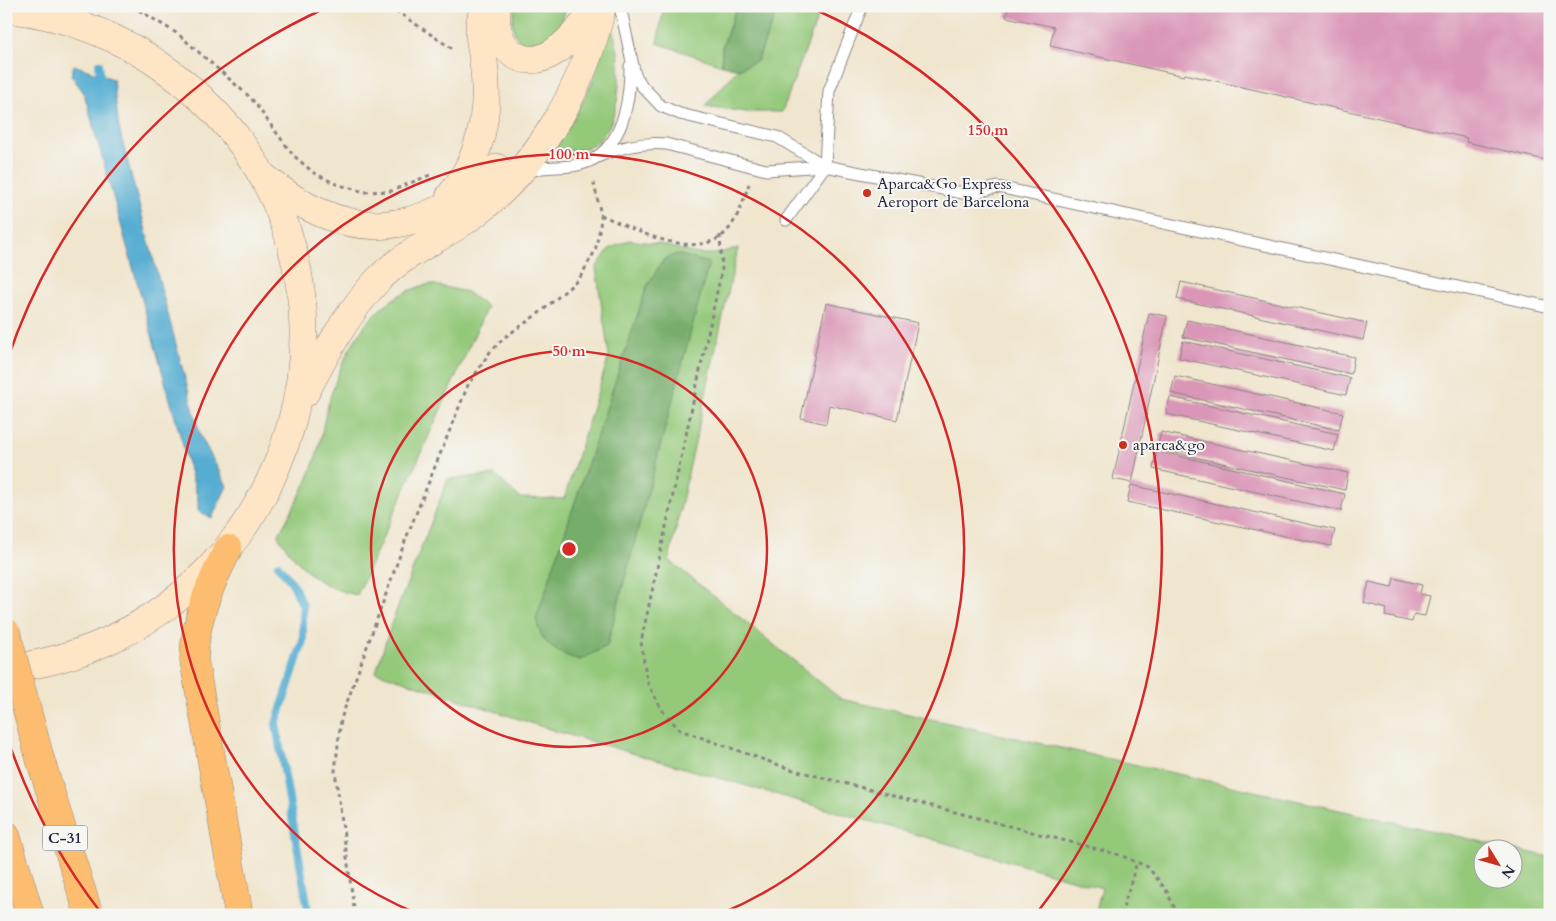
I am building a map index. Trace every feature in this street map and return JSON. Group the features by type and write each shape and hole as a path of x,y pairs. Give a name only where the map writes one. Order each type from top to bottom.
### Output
{"highway":[{"path":"228,550 198,619 194,638 194,660 239,915"},
{"name":"C-31","path":"6,632 41,762 88,915"},
{"path":"6,835 30,915"}],"main road":[{"path":"434,212 464,179 481,141 487,92 478,31 481,16 486,6"},
{"path":"498,6 496,21 499,39 510,52 524,59 532,60 557,51 594,11"},
{"path":"6,9 48,16 78,24 106,35 157,63 206,103 244,148 259,173 285,229 299,286 303,316 303,357 296,410 284,450 272,478 245,528 228,550 181,595 133,628 76,653 41,663 6,669"},
{"path":"259,173 303,206 323,216 346,222 389,226 434,212 457,201 474,189 515,148 554,91 571,61 594,11"},
{"path":"296,410 325,355 349,316 380,278 412,253 461,223 502,189 548,135 585,63 594,11"}],"lane":[{"path":"620,6 635,74 642,86 661,106 680,114 777,137 825,166"},
{"path":"786,220 825,166 829,91 862,6"},
{"path":"597,157 612,144 624,119 630,76 630,57"},
{"path":"502,189 530,172 552,166 571,166 586,162 612,150 650,143 666,144 766,170 825,166 968,194 998,187 1550,307"}],"path":[{"path":"132,6 178,34 238,86 251,98 293,155 314,173 336,184 365,192 392,191 418,181 436,171"},
{"path":"389,6 459,54"},
{"path":"355,915 335,771 341,719 405,541 468,385 490,352 505,337 542,311 579,278 594,251 601,215 596,189 586,162"},
{"path":"601,215 646,234 682,246 713,241 730,228 741,209 749,182"},
{"path":"720,235 722,270 642,642 647,681 661,709 680,730 790,769 1120,855 1148,866 1166,890 1178,915"},
{"path":"1121,915 1137,862"}],"green space":[{"path":"517,6 567,6 552,39 540,47 532,48 525,46 515,33 513,15"},
{"path":"664,6 737,6 722,47 722,65 657,43"},
{"path":"737,6 779,6 757,61 738,69 722,65 722,48"},
{"path":"779,6 822,6 782,112 746,112 705,106 738,69 757,61"},
{"path":"609,24 612,25 618,54 619,79 618,96 609,126 601,138 590,146 575,150 557,149 556,145 571,124 593,81 597,57"},
{"path":"629,240 660,244 697,254 715,254 738,248 669,560 841,699 1474,840 1474,888 1524,888 1524,851 1550,857 1550,915 1095,915 1102,888 555,731 376,672 392,622 448,479 495,475 520,498 564,499 609,356 596,268 609,249"},
{"path":"677,254 709,263 607,646 580,660 551,647 542,635 536,619 647,286 664,259"},
{"path":"430,284 467,292 487,307 357,595 344,592 311,574 294,557 278,536 316,458 332,392 349,351 360,332 374,315 390,301 409,291"}],"water":[{"path":"74,65 113,79 119,129 200,435 227,486 212,518 198,511 198,499 84,93 71,75"}],"building":[{"path":"1009,6 1550,6 1550,161 1466,142 1467,138 1185,74 1184,76 1050,46 1054,27 1006,17"},
{"path":"1181,282 1367,323 1363,340 1177,299"},
{"path":"826,303 918,323 897,420 829,405 826,424 801,418"},
{"path":"1149,313 1167,316 1132,483 1113,479"},
{"path":"1187,320 1354,357 1351,374 1183,337"},
{"path":"1183,341 1350,378 1346,395 1179,358"},
{"path":"1175,376 1343,413 1339,430 1171,393"},
{"path":"1170,397 1338,434 1334,451 1166,414"},
{"path":"1161,432 1348,473 1345,490 1157,449"},
{"path":"1157,451 1345,494 1341,511 1153,469"},
{"path":"1131,485 1335,530 1331,546 1127,502"},
{"path":"1394,578 1422,585 1420,594 1430,596 1425,616 1414,614 1412,622 1385,616 1387,609 1364,603 1369,582 1392,587"}],"waterway":[{"path":"99,64 101,83"},
{"path":"278,565 293,584 303,606 303,641 276,724 309,915"}],"place":[{"name":"Aparca&Go Express Aeroport de Barcelona","path":"867,193"},
{"name":"aparca&go","path":"1123,445"}]}
